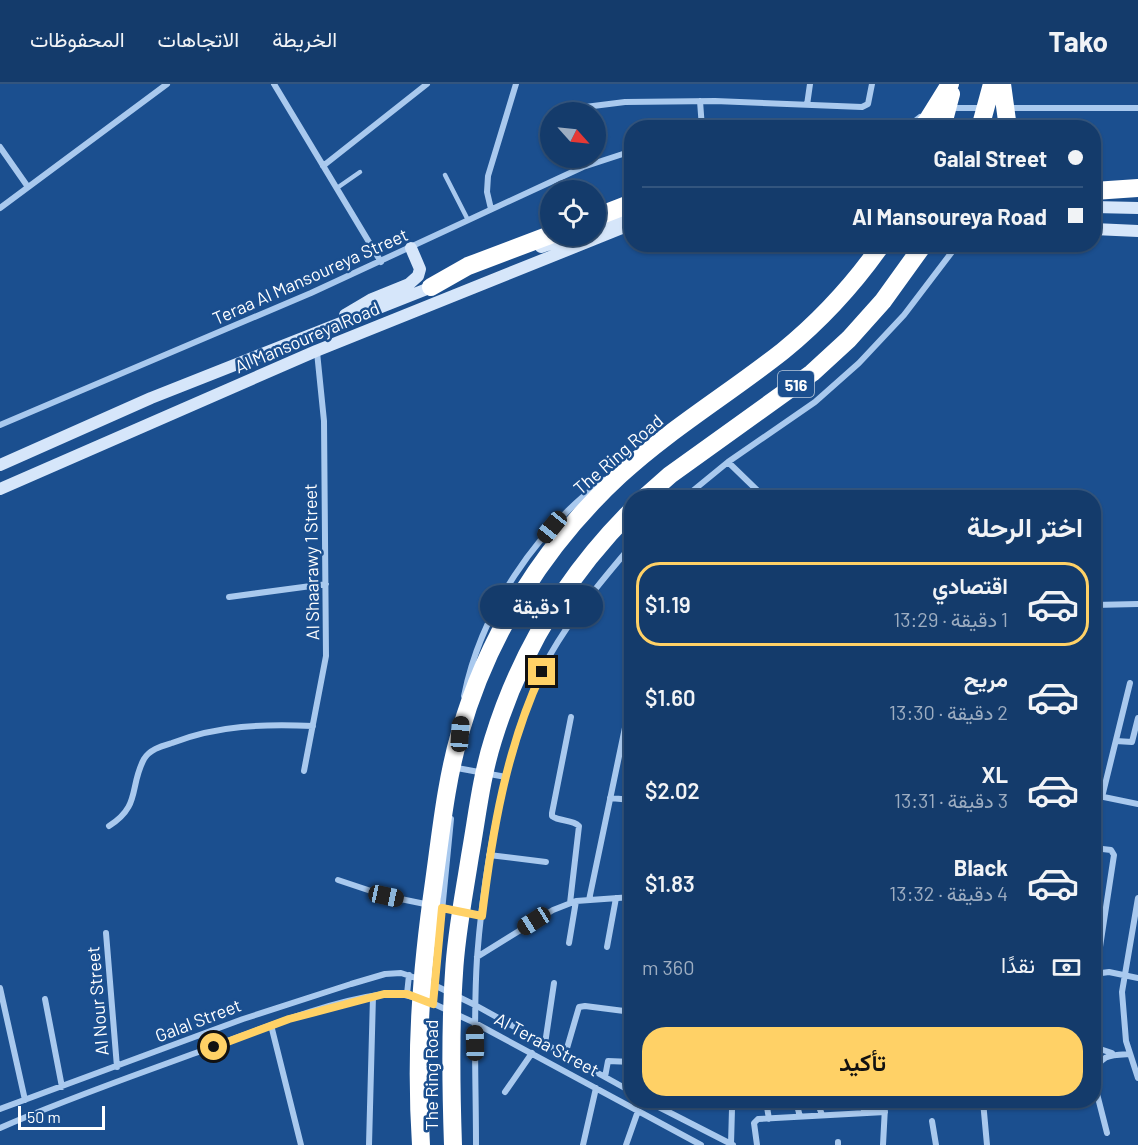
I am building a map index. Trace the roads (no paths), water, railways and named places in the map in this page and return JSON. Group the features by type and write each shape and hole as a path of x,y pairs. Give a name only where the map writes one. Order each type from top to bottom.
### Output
{"highway":[{"path":"928,120 952,84"},
{"path":"944,120 952,84"},
{"path":"982,120 992,84"},
{"path":"1002,84 1007,120"},
{"path":"1101,191 1138,188"},
{"path":"606,213 624,206"},
{"path":"431,287 468,266 540,239"},
{"name":"The Ring Road","path":"421,1145 418,1065 423,958 450,776 460,733 474,692 511,612 534,574 560,538 589,505 655,446 783,351 813,325 842,296 876,252"},
{"name":"516","path":"653,490 670,475 812,373 849,339 883,301 918,252"},
{"name":"The Ring Road","path":"453,1145 451,1038 454,972 472,844 492,742 514,681 552,608 581,567 624,518"}],"main road":[{"path":"1101,207 1138,208"},
{"path":"606,224 624,218"},
{"name":"Al Mansoureya Road","path":"0,489 316,351 624,227"},
{"path":"1101,229 1138,231"},
{"name":"Al Mansoureya Road","path":"0,465 151,398 431,287 546,246"},
{"path":"333,326 363,304 413,281 418,276 420,269 411,248"}],"street":[{"path":"0,208 167,84"},
{"path":"274,84 381,262"},
{"path":"323,166 427,84"},
{"path":"491,209 487,192 488,176 516,84"},
{"path":"807,105 810,84"},
{"path":"606,104 700,101 867,106 872,84"},
{"path":"915,120 928,108 941,84"},
{"path":"700,101 701,120"},
{"path":"928,108 1138,108"},
{"path":"0,147 28,187"},
{"name":"Teraa Al Mansoureya Street","path":"0,425 260,316 583,167 624,154"},
{"path":"453,801 464,696 472,658 502,597 535,548 570,507 594,487 751,371 801,331 862,272 873,252"},
{"path":"694,490 728,462 815,402 859,363 904,315 952,252"},
{"name":"Al Shaarawy 1 Street","path":"304,771 326,656 324,421 316,351"},
{"path":"728,462 753,490"},
{"path":"476,1145 477,957 489,855 506,777 520,727 550,656 579,611 624,555"},
{"path":"229,597 326,584"},
{"path":"1101,605 1138,604"},
{"path":"1130,683 1102,797 1138,804"},
{"path":"569,944 579,826 556,819 552,813 571,717"},
{"path":"1116,741 1132,742 1138,718"},
{"path":"109,826 121,819 128,810 143,760 154,749 188,736 238,726 313,726"},
{"path":"589,900 624,732"},
{"path":"457,768 506,777"},
{"path":"610,798 624,799"},
{"path":"433,1004 452,813"},
{"path":"1101,849 1111,850 1114,855 1101,936"},
{"path":"489,855 546,862"},
{"path":"338,880 386,896 482,916"},
{"path":"607,947 616,898"},
{"path":"477,957 553,910 573,902 624,898"},
{"path":"1138,898 1122,992 1122,1015 1130,1054 1138,1078"},
{"name":"Al Nour Street","path":"106,933 117,1067"},
{"path":"1101,973 1124,974 1138,978"},
{"name":"Galal Street","path":"0,1109 243,1019 385,974 409,975"},
{"path":"407,994 409,975"},
{"name":"Al Teraa Street","path":"409,975 475,1005 624,1088"},
{"path":"544,1044 554,983"},
{"path":"0,988 25,1100"},
{"name":"Galal Street","path":"0,1128 271,1025 373,996 393,993 407,994"},
{"name":"Al Teraa Street","path":"407,994 475,1023 624,1103"},
{"path":"369,1145 373,996"},
{"path":"45,999 62,1087"},
{"path":"566,1055 579,1007 624,1011"},
{"path":"271,1025 301,1145"},
{"path":"177,1044 182,1058"},
{"path":"1101,1048 1116,1054"},
{"path":"505,1092 532,1053"},
{"path":"1101,1061 1108,1055 1130,1054"},
{"path":"605,1077 608,1061 624,1062"},
{"path":"584,1145 596,1088"},
{"name":"Al Teraa Street","path":"633,1108 701,1145"},
{"path":"661,1108 732,1144 732,1109"},
{"path":"767,1108 769,1119"},
{"path":"798,1108 800,1117"},
{"path":"820,1108 822,1115"},
{"path":"863,1108 866,1113"},
{"path":"883,1145 884,1108"},
{"path":"984,1108 987,1145"},
{"path":"1101,1108 1107,1133"},
{"path":"626,1145 638,1111"},
{"path":"757,1145 754,1123 758,1119 885,1112"},
{"path":"932,1121 936,1145"}],"lane":[{"path":"337,189 360,172"},
{"path":"445,175 468,220"}]}
